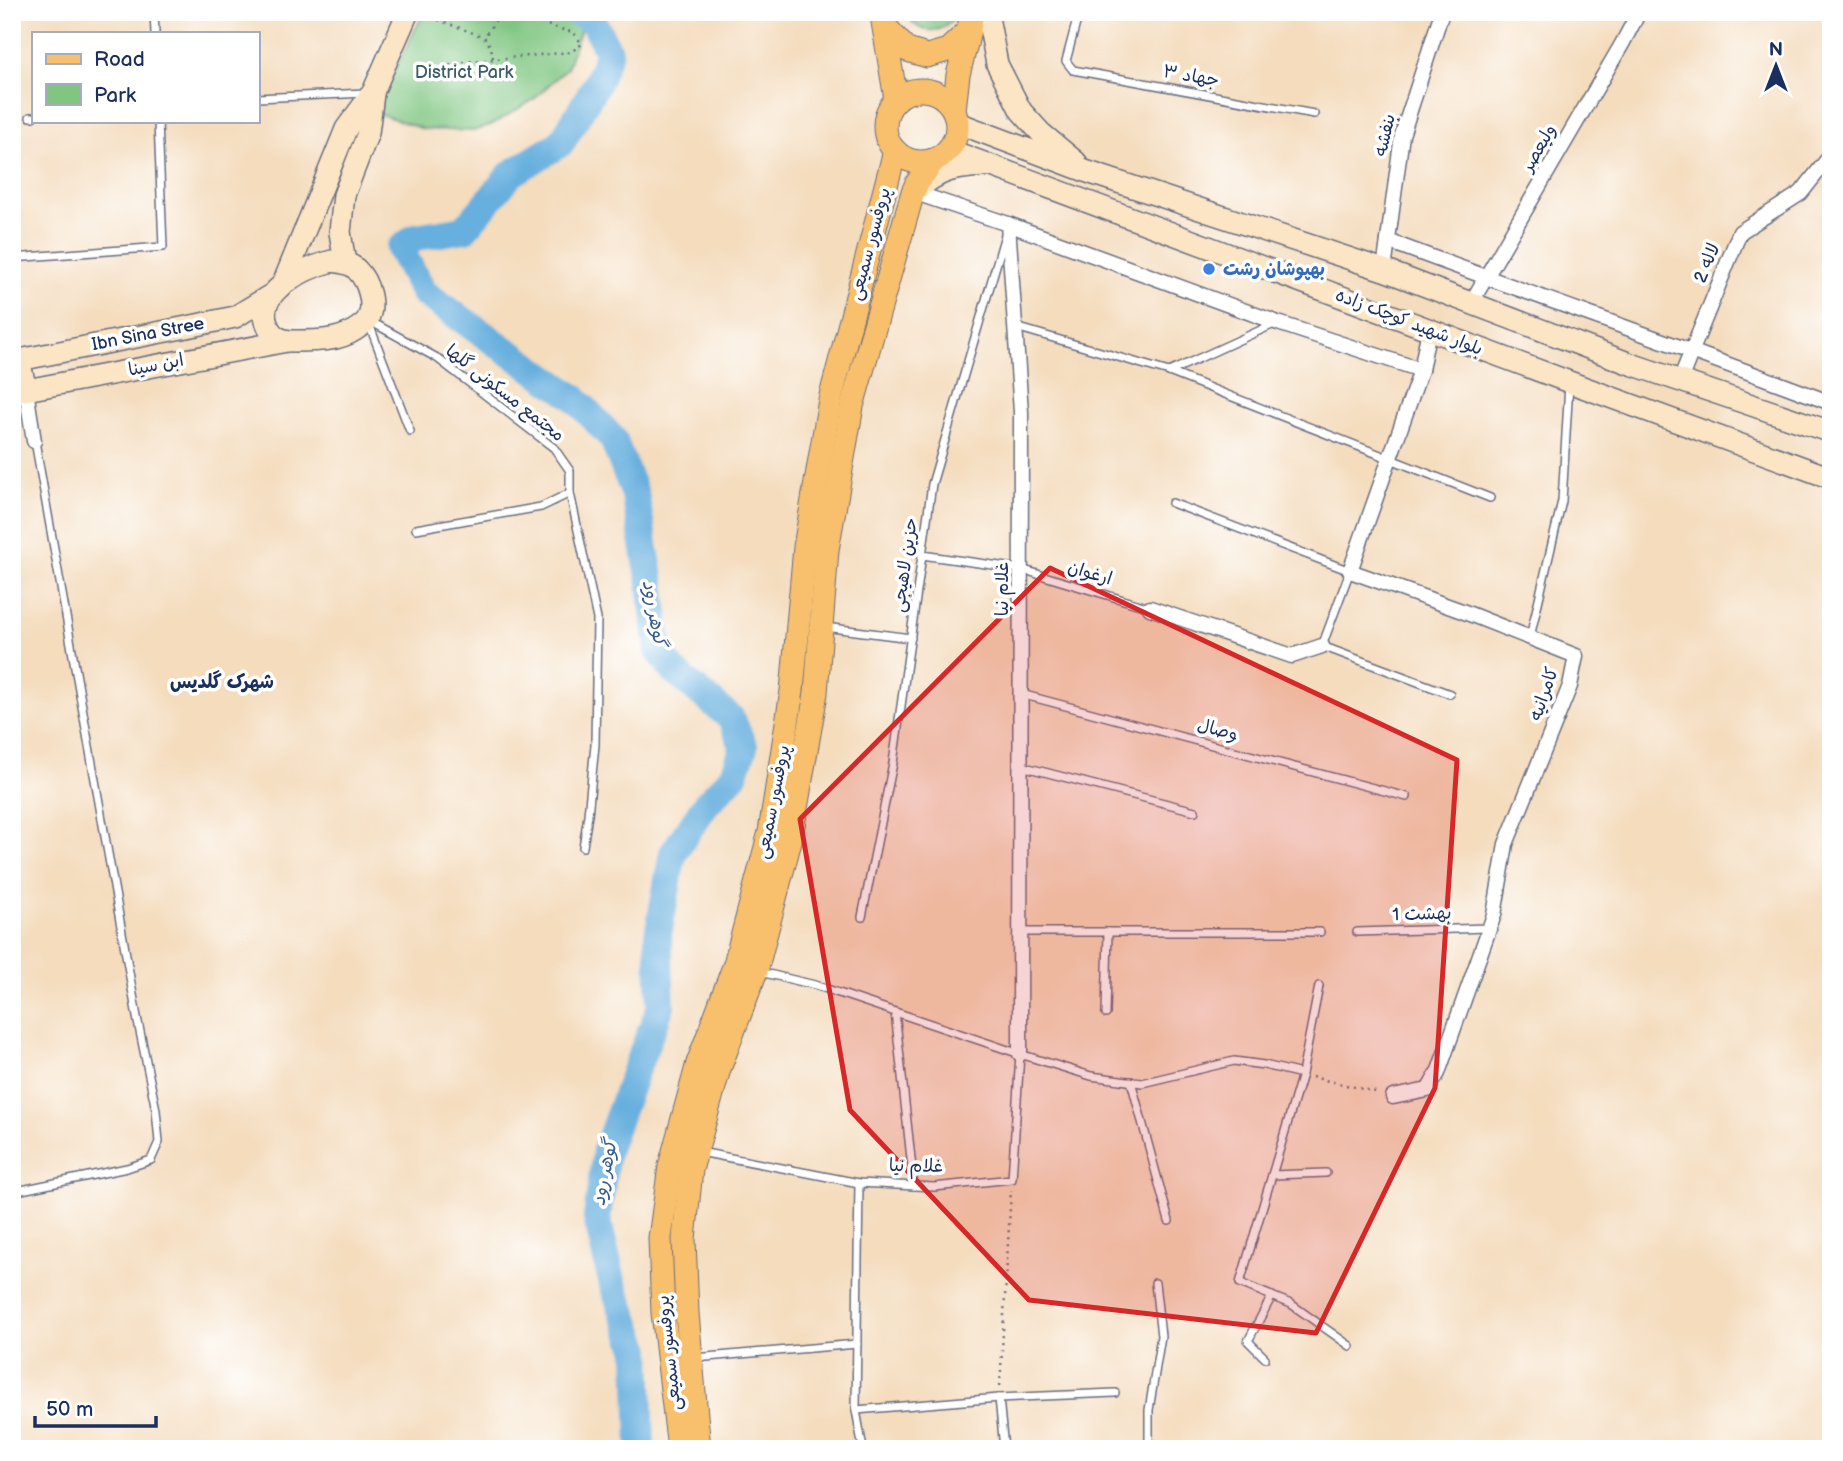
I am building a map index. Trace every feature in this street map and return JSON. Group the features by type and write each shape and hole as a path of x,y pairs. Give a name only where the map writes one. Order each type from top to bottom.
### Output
{"main road":[{"path":"277,290 318,265 332,261 345,263 356,268 368,290 371,305 367,320 341,337 287,341 273,335 266,323 266,308 277,290 346,129 373,92 408,12"},
{"path":"987,12 997,64 1021,111 1041,133 1088,172"},
{"path":"883,19 907,50 926,56 948,50 970,21"},
{"path":"883,19 896,99"},
{"path":"970,21 958,75 956,117 956,137 942,155 923,162 903,158 887,139 885,125 888,111 896,99 908,92 921,89 935,92 946,99 956,117 1088,172 1384,270 1628,363 1831,432"},
{"path":"345,263 340,232 344,195 368,133 373,92"},
{"name":"پروفسور سمیعی","path":"678,1449 663,1313 660,1238 670,1166 698,1063 735,964 770,832 792,691 805,547 830,400 895,151"},
{"name":"پروفسور سمیعی","path":"699,1449 684,1239 691,1170 719,1069 755,971 791,837 816,693 827,550 852,406 913,192 917,183 942,155"},
{"name":"بلوار شهید کوچک زاده","path":"942,155 992,166 1831,478"},
{"path":"913,192 947,170 992,166"},
{"name":"Ibn Sina Stree","path":"16,360 235,317 277,290"},
{"name":"ابن سینا","path":"19,391 287,341"},
{"path":"16,360 19,391"}],"street":[{"name":"بنفشه","path":"1384,270 1402,135 1442,12"},
{"name":"ولیعصر","path":"1471,303 1639,12"},
{"name":"لاله 2","path":"1680,380 1740,232 1801,193 1831,155"},
{"path":"913,192 1278,323 1421,370"},
{"name":"غلام نیا","path":"1008,224 1021,412 1020,1054"},
{"path":"1388,241 1831,402"},
{"path":"1350,571 1421,370 1429,329"},
{"path":"19,391 34,441"},
{"name":"کامرانیه","path":"1350,571 1576,656 1570,687 1506,844 1494,915 1438,1073 1427,1090 1393,1097"},
{"path":"1150,608 1292,656 1321,646"}],"lane":[{"path":"154,12 155,32"},
{"name":"جهاد ۳","path":"1079,12 1066,61 1073,70 1314,114"},
{"path":"259,98 373,92"},
{"path":"12,258 163,247 158,122"},
{"name":"حزین لاهیجی","path":"862,917 893,763 932,484 1008,224"},
{"path":"367,320 410,431"},
{"name":"مجتمع مسکونی گلها","path":"367,320 437,358 554,448 570,471 570,493 597,619 595,745 583,846"},
{"path":"1169,372 1278,323"},
{"path":"1016,327 1169,372 1490,498"},
{"path":"1530,638 1562,500 1569,382"},
{"path":"12,1192 127,1168 151,1160 159,1142 156,1110 34,441"},
{"path":"416,529 541,507 570,493"},
{"path":"1172,503 1350,571 1321,646 1450,694"},
{"name":"ارغوان","path":"922,555 1021,569 1150,608"},
{"path":"821,627 911,638"},
{"name":"وصال","path":"1021,694 1407,797"},
{"path":"1021,766 1195,811"},
{"name":"بهشت 1","path":"1357,932 1489,928"},
{"path":"1021,932 1320,932"},
{"path":"1106,1014 1108,932"},
{"path":"755,971 815,985 1091,1076 1142,1083 1234,1061 1302,1074"},
{"path":"1319,986 1302,1074 1240,1283 1291,1304 1350,1346"},
{"path":"895,1012 914,1186"},
{"name":"غلام نیا","path":"696,1152 859,1183 934,1188 1012,1180 1020,1054"},
{"path":"1131,1081 1170,1221"},
{"path":"1272,1175 1326,1173"},
{"path":"859,1183 856,1410 863,1449"},
{"path":"1149,1449 1149,1410 1161,1336 1155,1283"},
{"path":"1265,1358 1248,1341 1272,1296"},
{"path":"691,1358 857,1344"},
{"path":"856,1410 999,1398 1115,1393"},
{"path":"999,1398 1004,1449"}],"path":[{"path":"417,12 484,37 491,47 494,59"},
{"path":"429,71 464,62 571,51 582,44 574,33 502,12 484,37"},
{"path":"1302,1074 1393,1097"},
{"path":"999,1398 1012,1180"}],"highlighted area":[{"path":"1050,568 1457,760 1435,1088 1316,1333 1029,1300 850,1110 800,819"}],"green space":[{"name":"District Park","path":"424,12 556,12 582,26 567,68 533,100 491,125 473,131 423,129 374,112"},
{"path":"906,12 957,12 946,26 931,30 917,26"}],"waterway":[{"name":"گوهر رود","path":"574,12 592,20 609,52 597,83 561,143 511,174 465,229 416,237 400,249 424,293 575,398 613,439 635,494 651,583 659,651 675,672 731,718 744,747 734,775 706,804 673,853 658,935 661,1006 606,1151 597,1218 613,1285 638,1350 641,1449"}],"place":[{"name":"بهپوشان رشت","path":"1209,269"}],"district":[{"name":"شهرک گلدیس","path":"222,682"}]}
